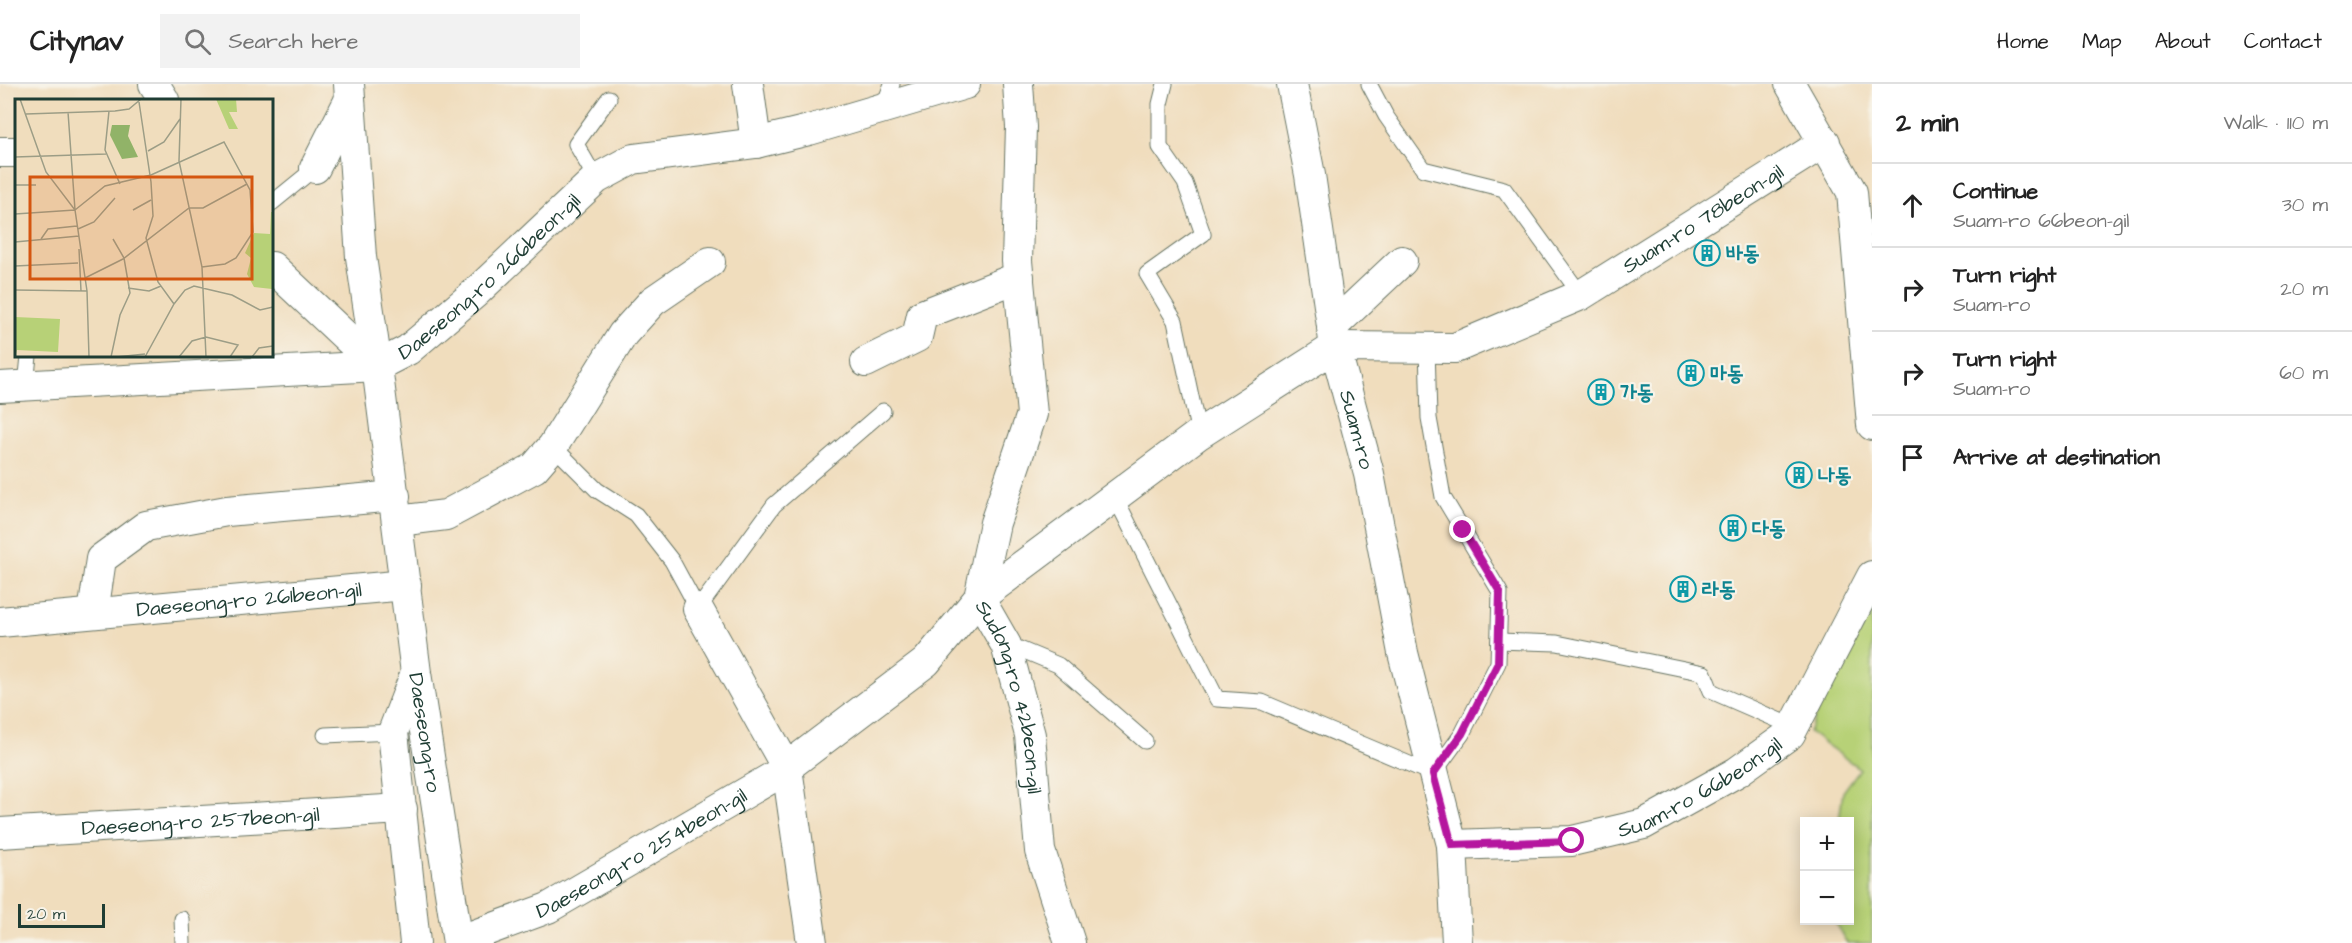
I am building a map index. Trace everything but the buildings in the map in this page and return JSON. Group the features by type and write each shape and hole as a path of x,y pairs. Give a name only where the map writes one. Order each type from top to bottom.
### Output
{"street":[{"path":"154,84 163,99"},
{"path":"748,84 756,143"},
{"name":"Daeseong-ro 266beon-gil","path":"376,366 408,350 474,294 596,179 633,159 756,143 888,96 965,84"},
{"name":"Sudong-ro 42beon-gil","path":"1018,84 1021,127 1019,277 1032,414 995,523 979,598 1005,643 1030,735 1040,851 1070,943"},
{"name":"Suam-ro","path":"1292,84 1311,175 1334,337 1369,474 1403,653 1452,845 1457,943"},
{"path":"1790,84 1852,192 1872,425"},
{"path":"315,168 349,92"},
{"name":"Daeseong-ro","path":"349,92 361,257 397,508 416,673 458,942"},
{"name":"Suam-ro 78beon-gil","path":"1334,337 1455,348 1581,295 1825,142"},
{"name":"Daeseong-ro 254beon-gil","path":"458,942 548,908 787,768 926,663 979,598 1199,434 1334,337 1402,261"},
{"path":"93,613 101,559 146,526 227,511 397,508 446,516 534,468 553,446 590,382 623,334 653,301 710,262"},
{"path":"273,268 376,366"},
{"path":"866,362 917,337 922,315 1019,277"},
{"path":"13,386 376,366"},
{"name":"Suam-ro 66beon-gil","path":"1452,845 1572,841 1644,824 1737,772 1790,734 1872,576"},
{"name":"Daeseong-ro 261beon-gil","path":"0,621 406,585"},
{"path":"698,609 787,768 812,943"},
{"path":"416,673 393,732 416,943"},
{"name":"Daeseong-ro 257beon-gil","path":"0,833 402,810"}],"lane":[{"path":"1165,84 1161,104 1161,147 1185,183 1203,234 1147,274 1175,321 1199,434"},
{"path":"1369,84 1423,169 1504,189 1581,295"},
{"name":"Daeseong-ro 266beon-gil","path":"596,179 576,144 609,98"},
{"path":"273,202 315,168"},
{"path":"1115,497 1217,699 1262,702 1433,774 1462,734 1498,663 1500,592 1443,497 1429,418 1427,347"},
{"path":"13,386 28,357"},
{"path":"553,446 597,490 636,514 672,561 698,609 774,505 884,411"},
{"name":"Suam-ro 66beon-gil","path":"1499,641 1557,643 1704,673 1711,691 1794,727"},
{"path":"1005,643 1058,665 1145,741"},
{"path":"325,735 393,732"},
{"path":"182,919 183,943"}],"green space":[{"path":"1872,589 1872,943 1847,943 1836,925 1854,925 1854,817 1840,817 1843,792 1860,769 1809,732 1834,667"}],"place":[{"name":"바동","path":"1707,253"},
{"name":"마동","path":"1691,373"},
{"name":"가동","path":"1601,392"},
{"name":"나동","path":"1799,475"},
{"name":"다동","path":"1733,528"},
{"name":"라동","path":"1683,589"}],"route":[{"path":"1463,530 1500,592 1498,663 1462,734 1433,774 1452,845 1572,841"}]}
